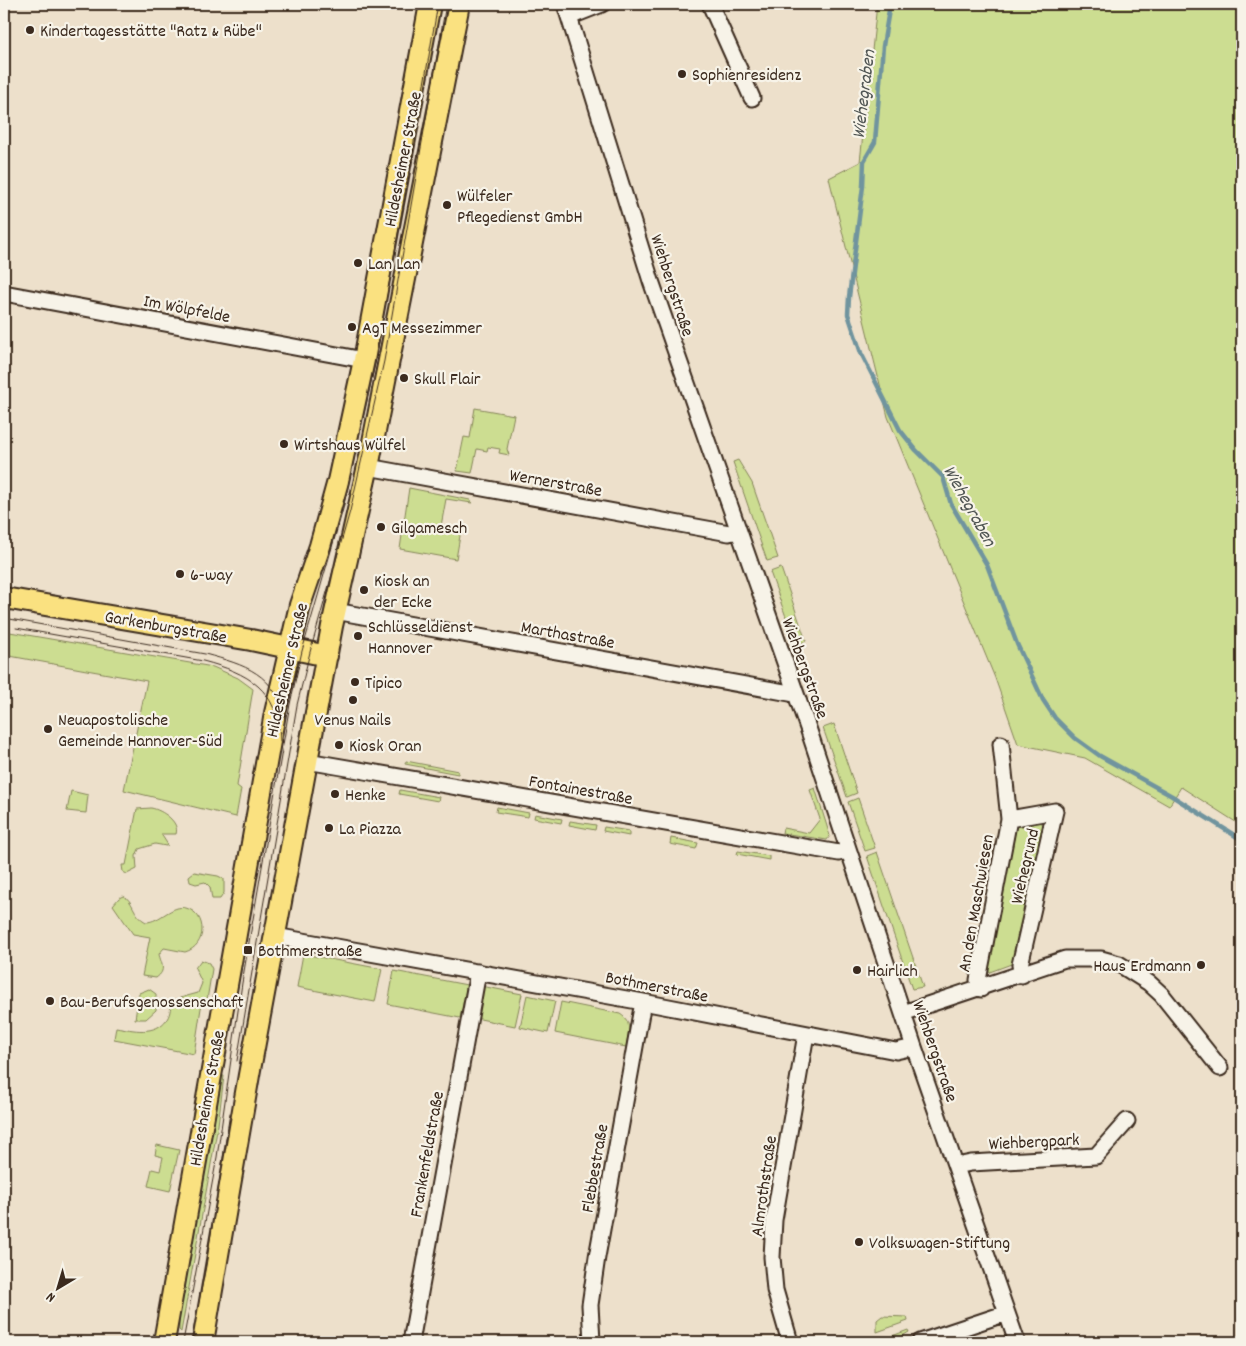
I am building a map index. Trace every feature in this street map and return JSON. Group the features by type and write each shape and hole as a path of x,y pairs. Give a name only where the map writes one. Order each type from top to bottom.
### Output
{"main road":[{"name":"Hildesheimer Straße","path":"164,1342 238,914 288,648 338,481 364,360 430,4"},
{"name":"Hildesheimer Straße","path":"202,1342 335,611 368,467 459,4"},
{"name":"Garkenburgstraße","path":"4,598 327,656"}],"street":[{"path":"567,10 602,4"},
{"path":"710,4 752,98"},
{"name":"Wiehbergstraße","path":"567,10 651,281 795,694 1016,1342"},
{"name":"Im Wölpfelde","path":"4,293 364,360"},
{"name":"Wernerstraße","path":"368,467 729,533 738,531"},
{"name":"Marthastraße","path":"335,611 795,694"},
{"name":"An den Maschwiesen","path":"903,1013 981,989 978,980 1009,819 1001,744"},
{"name":"Fontainestraße","path":"307,761 839,854 848,851"},
{"name":"Wiehegrund","path":"1009,819 1055,811 1020,965 1022,975"},
{"name":"Bothmerstraße","path":"275,936 643,1002 896,1051 914,1047"},
{"path":"981,989 1065,959 1101,959 1119,964 1135,972 1162,995 1220,1068"},
{"name":"Frankenfeldstraße","path":"411,1342 478,972"},
{"name":"Flebbestraße","path":"592,1342 590,1305 597,1257 643,1002"},
{"name":"Almrothstraße","path":"790,1342 775,1290 772,1257 774,1220 806,1034"},
{"name":"Wiehbergpark","path":"956,1166 971,1163 1096,1156 1127,1121"},
{"path":"920,1342 1006,1313"}],"green space":[{"path":"877,4 1242,4 1242,826 1181,787 1169,806 1085,758 1018,744 995,678 888,417 829,178 860,162"},
{"path":"475,408 514,415 507,449 509,455 499,453 500,449 488,447 487,451 477,449 472,473 457,471 464,437 470,438"},
{"path":"738,460 752,483 778,558 767,561 733,462"},
{"path":"409,488 470,500 472,503 446,499 441,526 461,530 456,559 400,549"},
{"path":"781,568 806,641 796,645 770,572"},
{"path":"4,631 213,667 238,678 253,689 237,786 241,789 236,817 124,790 147,681 4,655"},
{"path":"834,724 857,793 847,797 823,728"},
{"path":"406,761 458,771 458,774 405,764"},
{"path":"815,788 830,836 827,840 782,833 783,828 809,833 820,819 810,790"},
{"path":"400,790 439,797 438,801 399,794"},
{"path":"71,791 88,795 86,813 67,811"},
{"path":"858,798 875,848 865,851 848,802"},
{"path":"497,807 529,813 528,817 496,812"},
{"path":"151,808 160,811 173,821 177,830 176,834 161,834 168,845 166,846 155,844 139,849 136,856 137,869 127,874 123,872 122,865 126,865 137,809"},
{"path":"535,814 562,819 561,823 534,818"},
{"path":"570,821 596,825 595,830 569,825"},
{"path":"1041,821 1045,830 1014,963 987,973 1017,823"},
{"path":"604,827 629,831 629,836 603,831"},
{"path":"671,838 698,843 696,849 670,844"},
{"path":"738,851 769,856 769,860 737,854"},
{"path":"877,852 923,987 912,989 867,856"},
{"path":"194,872 218,876 224,879 224,893 220,899 212,899 210,887 205,882 196,884 190,882 189,876"},
{"path":"123,896 127,898 138,916 146,922 156,919 176,908 181,907 193,911 201,923 201,937 198,943 192,949 185,952 164,948 159,954 162,970 159,975 156,978 142,976 150,937 133,934 113,905"},
{"path":"303,954 382,969 375,1002 297,987"},
{"path":"201,960 209,963 212,969 207,1000 201,1008 194,1054 114,1039 116,1027 143,1030 156,1028 167,1019 173,1000 198,993 202,983 195,968"},
{"path":"394,971 467,985 460,1018 388,1004"},
{"path":"481,986 522,994 515,1026 475,1018"},
{"path":"149,989 156,994 156,1010 146,1019 135,1019 139,993"},
{"path":"527,995 555,1001 548,1033 520,1027"},
{"path":"561,1002 620,1014 628,1024 626,1047 555,1033"},
{"path":"217,1075 224,1076 218,1125 181,1332 179,1330 179,1312"},
{"path":"157,1145 179,1150 170,1191 148,1186 152,1169 160,1171 163,1157 155,1155"},
{"path":"882,1316 907,1317 908,1321 877,1332 877,1320"},
{"path":"908,1330 909,1332 892,1342 876,1342"}],"waterway":[{"name":"Wiehegraben","path":"890,4 883,46 875,142 864,161 863,186 849,297 848,314 861,353 900,430 916,450 943,477 951,504 987,565 1017,644 1043,700 1055,718 1075,738 1100,756 1172,796 1242,840"}],"tram line":[{"path":"183,1342 217,1157 242,983 290,704 302,651 343,509 376,359 438,4"},
{"path":"237,1061 297,705 350,511 384,361 446,4"},
{"path":"4,618 205,654 233,662 246,667 266,681 281,704 285,720"},
{"path":"16,628 203,661 234,671 258,686 267,696 274,708 280,741"},
{"path":"191,1342 206,1266 230,1113"}],"place":[{"name":"Kindertagesstätte \"Ratz & Rübe\"","path":"30,30"},
{"name":"Sophienresidenz","path":"682,74"},
{"name":"Wülfeler Pflegedienst GmbH","path":"447,205"},
{"name":"Lan Lan","path":"358,263"},
{"name":"AgT Messezimmer","path":"352,327"},
{"name":"Skull Flair","path":"404,378"},
{"name":"Wirtshaus Wülfel","path":"284,444"},
{"name":"Gilgamesch","path":"381,527"},
{"name":"6-way","path":"180,574"},
{"name":"Kiosk an der Ecke","path":"364,590"},
{"name":"Schlüsseldienst Hannover","path":"358,636"},
{"name":"Tipico","path":"355,682"},
{"name":"Venus Nails","path":"353,700"},
{"name":"Neuapostolische Gemeinde Hannover-Süd","path":"48,729"},
{"name":"Kiosk Oran","path":"339,745"},
{"name":"Henke","path":"335,794"},
{"name":"La Piazza","path":"329,828"},
{"name":"Bothmerstraße","path":"248,950"},
{"name":"Haus Erdmann","path":"1201,965"},
{"name":"Hairlich","path":"857,970"},
{"name":"Bau-Berufsgenossenschaft","path":"50,1001"},
{"name":"Volkswagen-Stiftung","path":"859,1242"}]}
